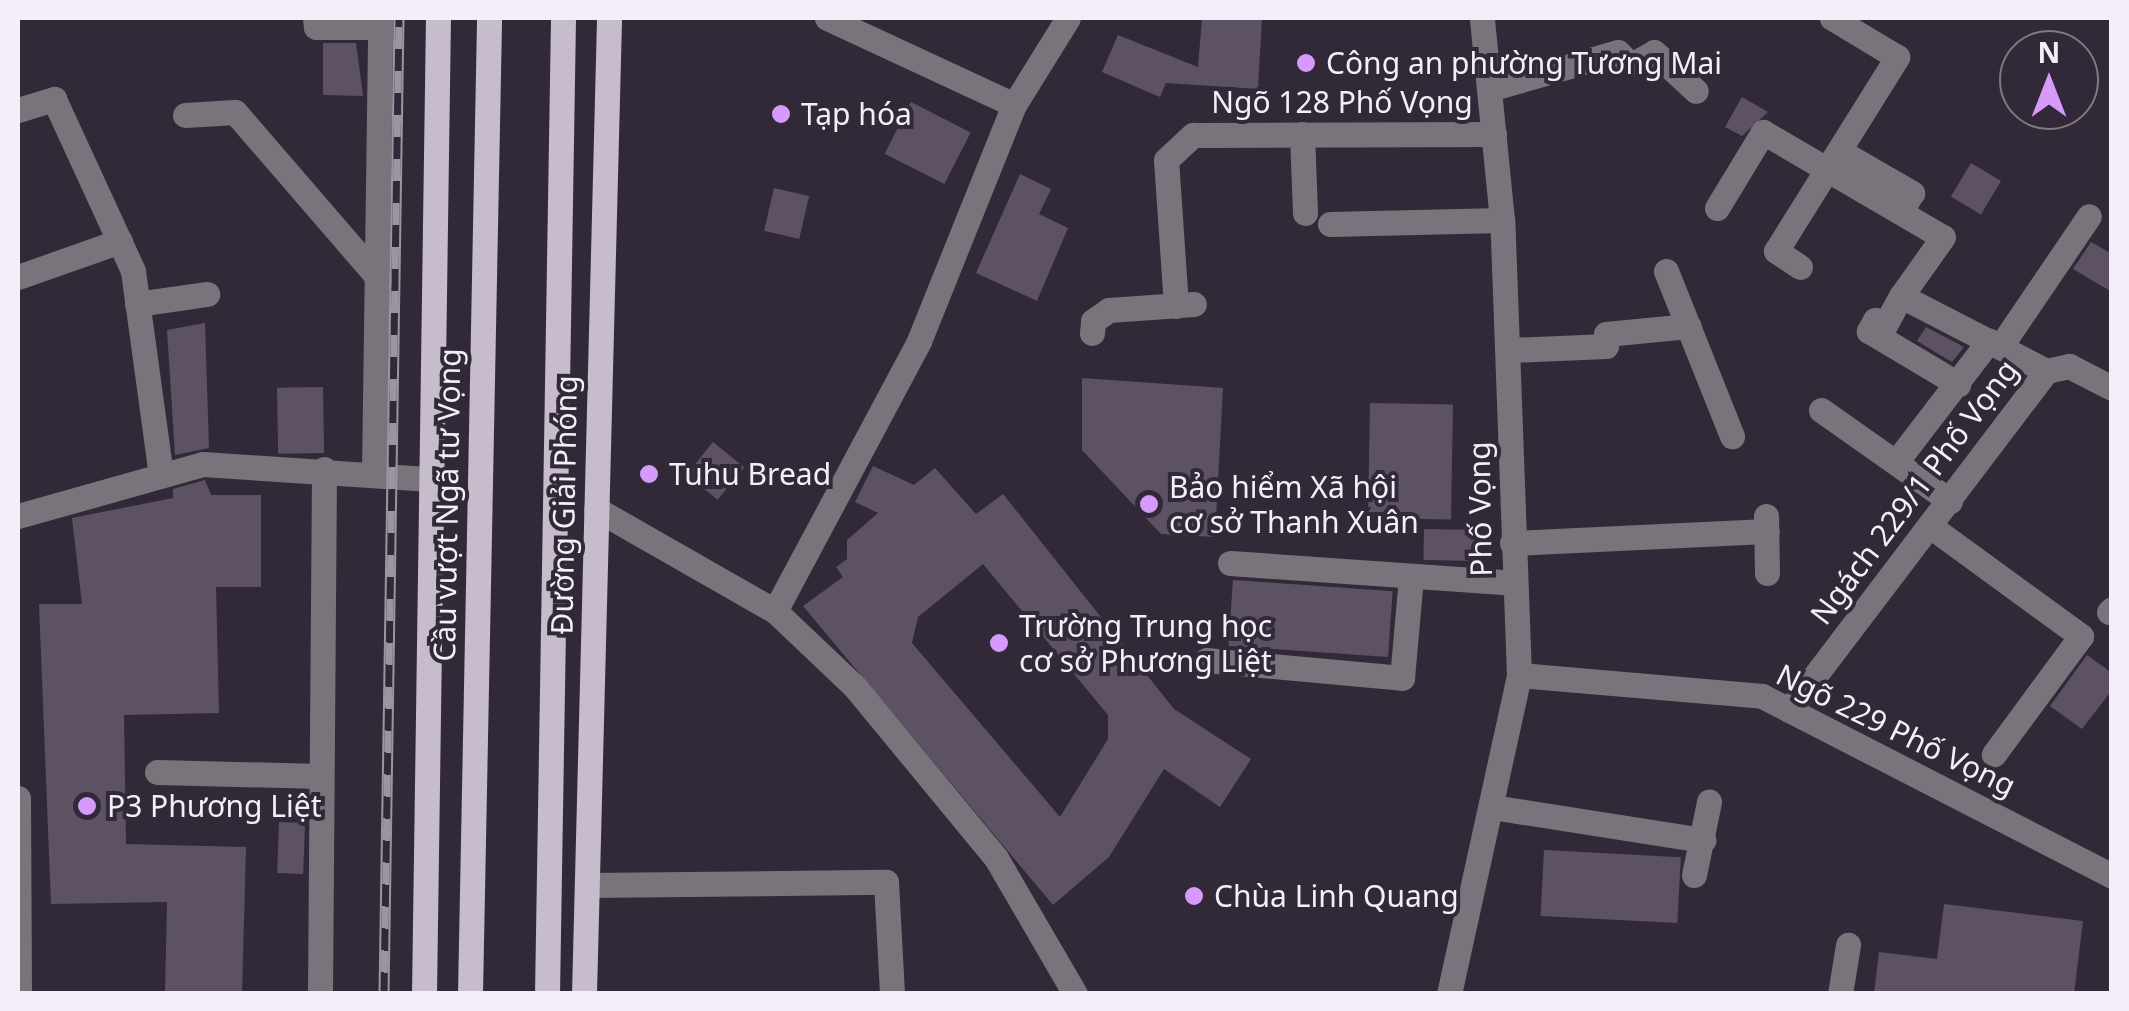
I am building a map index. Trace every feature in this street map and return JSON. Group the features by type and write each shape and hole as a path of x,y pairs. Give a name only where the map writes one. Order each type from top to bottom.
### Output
{"main road":[{"path":"424,994 438,18"},
{"name":"Cầu vượt Ngã tư Vọng","path":"470,994 490,18"},
{"path":"547,994 563,18"},
{"name":"Đường Giải Phóng","path":"584,994 608,18"}],"street":[{"path":"315,18 316,27 380,22 380,280 374,472"},
{"path":"827,18 1014,105"},
{"path":"775,611 919,341 1014,105 1068,18"},
{"name":"Phố Vọng","path":"1449,994 1520,675 1513,582 1509,350 1502,220 1482,18"},
{"path":"1800,266 1776,252 1837,162 1898,57 1832,18"},
{"path":"1490,90 1618,52 1631,65 1654,52 1696,92"},
{"path":"18,110 54,99 120,242 137,304 161,475"},
{"path":"185,114 234,112 380,280"},
{"path":"1717,208 1763,132 1912,192 1900,212 1949,229 1885,325 1875,320 1869,331 1958,384"},
{"path":"1302,134 1305,213"},
{"name":"Ngõ 128 Phố Vọng","path":"1092,333 1093,321 1108,310 1185,305 1166,160 1193,135 1494,134"},
{"path":"1896,462 1995,344 2089,216"},
{"path":"1330,224 1502,220"},
{"path":"18,278 120,242"},
{"path":"1666,271 1732,436"},
{"path":"137,304 206,294"},
{"path":"1901,296 2046,371"},
{"path":"1509,350 1606,346 1606,334 1689,326"},
{"name":"Ngách 229/1 Phố Vọng","path":"1790,710 2046,371 2069,366 2110,384"},
{"path":"1821,410 1950,500"},
{"path":"18,516 203,464 374,472 431,480"},
{"path":"320,994 324,469"},
{"path":"596,508 775,611 855,687 996,858 1076,994"},
{"path":"1512,543 1767,524 1766,573"},
{"path":"1930,526 2080,636 1994,754"},
{"path":"1230,564 1513,582"},
{"path":"1206,660 1402,678 1411,577"},
{"name":"Ngõ 229 Phố Vọng","path":"1520,675 1762,696 2112,876"},
{"path":"157,772 322,776"},
{"path":"18,798 19,994"},
{"path":"1694,876 1710,802"},
{"path":"1492,807 1702,840"},
{"path":"587,885 886,882 892,994"},
{"path":"1840,994 1848,946"}],"building":[{"path":"1202,18 1262,18 1258,89 1166,83 1160,97 1102,72 1118,35 1198,67"},
{"path":"323,43 356,43 363,96 323,95"},
{"path":"1742,97 1768,112 1742,136 1725,127"},
{"path":"911,102 971,132 944,184 885,154"},
{"path":"1971,163 2001,181 1981,214 1951,196"},
{"path":"1020,174 1051,189 1039,214 1068,228 1037,301 976,273"},
{"path":"774,188 809,196 799,239 764,231"},
{"path":"2091,242 2112,254 2112,292 2073,269"},
{"path":"205,323 209,448 175,455 167,330"},
{"path":"1926,327 1964,347 1952,362 1917,341"},
{"path":"1082,378 1223,388 1215,537 1161,534 1082,450"},
{"path":"323,387 324,453 278,454 277,388"},
{"path":"1370,403 1453,404 1451,519 1368,518"},
{"path":"713,442 744,467 718,500 687,475"},
{"path":"873,466 914,485 935,468 976,514 1003,494 1174,709 1251,759 1220,807 1164,769 1109,857 1053,905 803,606 843,577 836,567 847,559 847,540 878,513 855,502","holes":["983,564 1108,715 1108,739 1060,817 912,643 918,617"]},
{"path":"205,480 211,495 261,495 261,587 216,587 219,713 124,715 126,844 246,847 242,994 165,994 167,902 51,904 39,604 82,604 72,518 173,498 173,489"},
{"path":"1424,529 1475,530 1474,561 1423,560"},
{"path":"1233,580 1393,591 1388,657 1228,646"},
{"path":"2087,655 2112,673 2112,690 2082,729 2050,706"},
{"path":"279,822 305,823 303,874 277,873"},
{"path":"1544,850 1681,857 1677,923 1541,916"},
{"path":"1944,904 2083,921 2074,994 1874,994 1879,952 1937,959"}],"railway":[{"path":"384,994 399,18"}],"place":[{"name":"Công an phường Tương Mai","path":"1306,63"},
{"name":"Tạp hóa","path":"781,114"},
{"name":"Tuhu Bread","path":"649,474"},
{"name":"Bảo hiểm Xã hội cơ sở Thanh Xuân","path":"1149,504"},
{"name":"Trường Trung học cơ sở Phương Liệt","path":"999,643"},
{"name":"P3 Phương Liệt","path":"87,806"},
{"name":"Chùa Linh Quang","path":"1194,896"}]}
